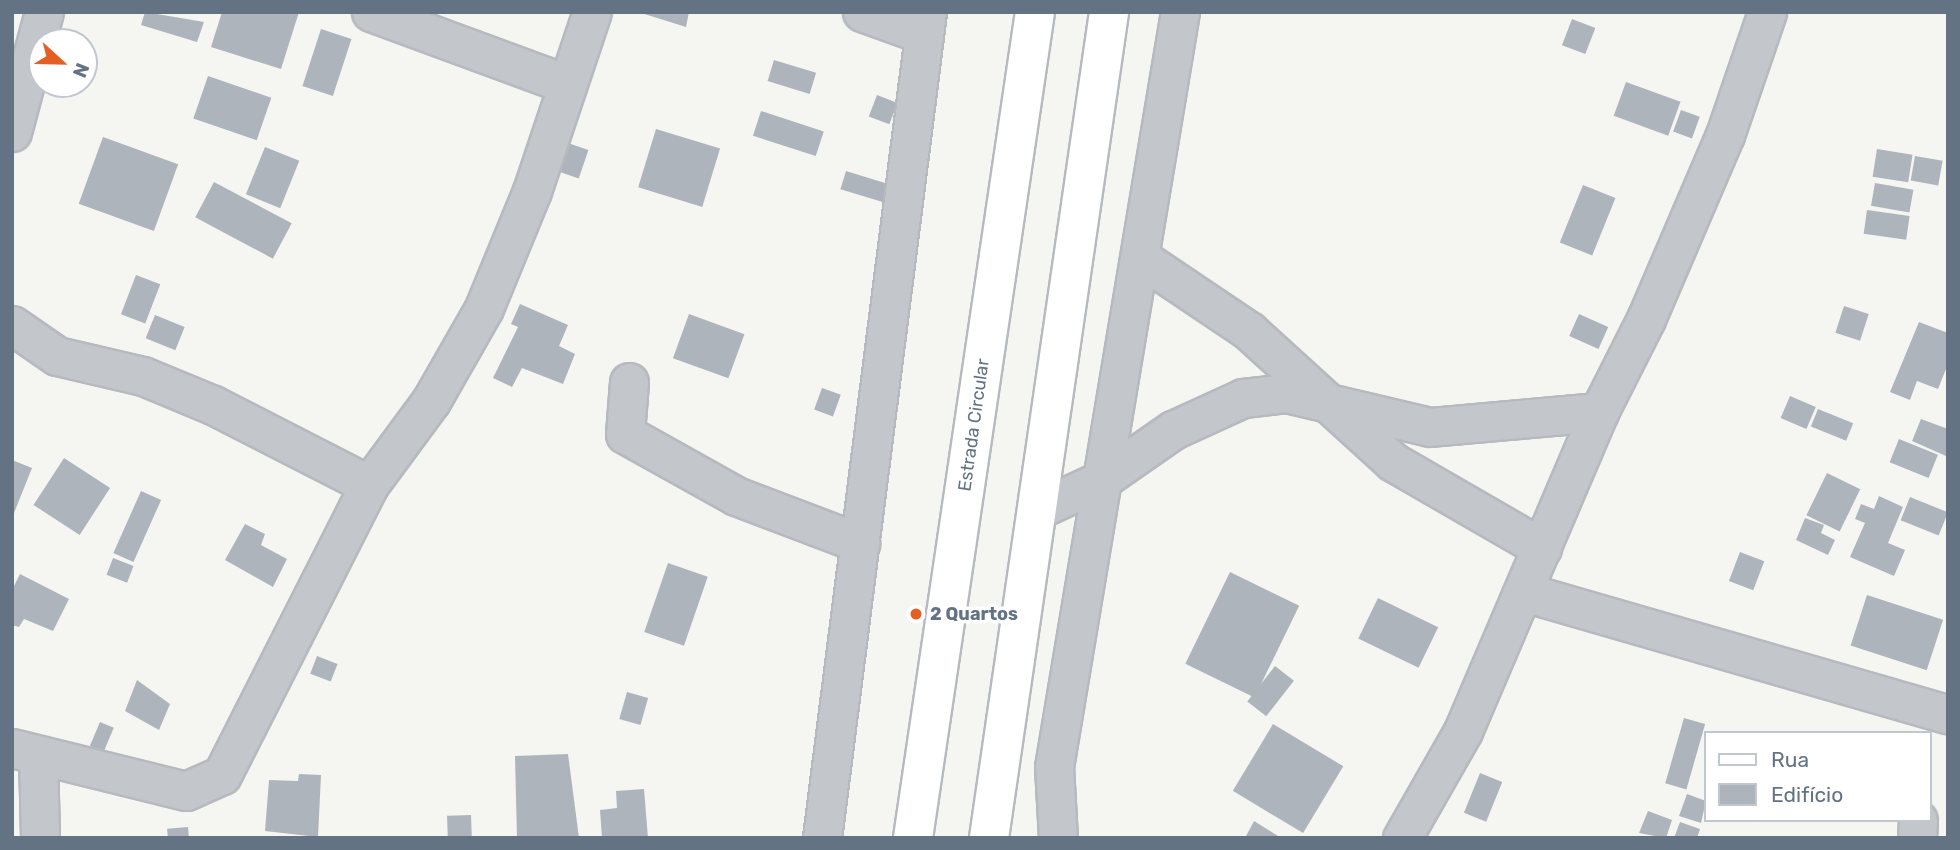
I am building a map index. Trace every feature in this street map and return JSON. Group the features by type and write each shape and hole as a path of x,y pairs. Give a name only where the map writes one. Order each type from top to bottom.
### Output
{"main road":[{"name":"Estrada Circular","path":"913,838 1035,12"},
{"path":"989,838 1109,12"}],"street":[{"path":"12,132 44,12"},
{"path":"371,12 567,83"},
{"path":"40,838 25,752 186,791 209,786 222,775 369,485 431,401 484,308 532,191 592,12"},
{"path":"822,838 925,23 862,12"},
{"path":"1058,838 1055,767 1101,511 1101,480 1142,259 1180,12"},
{"path":"1402,838 1463,731 1599,412 1725,135 1767,12"},
{"path":"1142,259 1250,331 1324,403 1429,488 1542,548"},
{"path":"12,325 57,356 144,376 213,405 369,485"},
{"path":"629,382 625,434 736,496 860,543"},
{"path":"1037,510 1101,480 1173,430 1243,398 1286,393 1430,427 1599,412"},
{"path":"1524,592 1948,714"},
{"path":"1891,698 1899,731"}],"building":[{"path":"145,12 204,22 197,42 141,25"},
{"path":"222,12 299,12 281,69 211,47"},
{"path":"638,12 689,12 686,27"},
{"path":"1572,19 1595,28 1585,54 1562,45"},
{"path":"321,29 351,39 333,96 302,86"},
{"path":"774,60 816,73 810,94 768,81"},
{"path":"208,76 271,98 257,140 193,119"},
{"path":"1626,82 1681,102 1668,136 1614,116"},
{"path":"877,95 898,103 889,124 869,116"},
{"path":"1681,110 1700,117 1692,138 1673,132"},
{"path":"761,111 824,131 816,156 753,136"},
{"path":"656,129 720,149 702,207 638,187"},
{"path":"103,137 178,164 154,231 79,204"},
{"path":"562,141 588,150 579,178 552,169"},
{"path":"265,147 299,161 280,208 246,194"},
{"path":"1877,149 1913,155 1908,182 1873,177"},
{"path":"1915,156 1943,161 1938,185 1911,181"},
{"path":"846,171 889,184 883,202 840,189"},
{"path":"214,182 292,223 273,259 195,217"},
{"path":"1875,183 1913,190 1909,212 1871,206"},
{"path":"1583,185 1615,198 1592,256 1560,242"},
{"path":"1867,210 1910,216 1906,240 1864,234"},
{"path":"136,275 160,284 145,324 121,314"},
{"path":"520,304 568,325 559,346 575,354 563,384 522,368 512,387 493,378 518,327 511,324"},
{"path":"1844,306 1869,314 1860,341 1835,333"},
{"path":"689,314 744,334 728,378 673,358"},
{"path":"1579,314 1608,327 1598,349 1569,336"},
{"path":"155,315 185,327 175,350 146,338"},
{"path":"1919,322 1948,333 1948,364 1938,389 1917,381 1910,400 1890,392"},
{"path":"822,388 841,395 833,416 814,410"},
{"path":"1790,396 1816,407 1806,429 1781,418"},
{"path":"1818,409 1853,423 1846,441 1811,427"},
{"path":"1921,419 1948,429 1946,456 1912,441"},
{"path":"1899,439 1938,455 1929,478 1890,462"},
{"path":"64,458 110,488 80,535 34,505"},
{"path":"12,460 32,468 12,518"},
{"path":"1827,473 1860,489 1840,531 1806,515"},
{"path":"141,491 161,500 133,562 113,553"},
{"path":"1879,496 1903,507 1888,543 1905,550 1894,576 1850,557 1865,523 1855,519 1861,504 1874,509"},
{"path":"1910,497 1948,512 1939,536 1901,520"},
{"path":"1805,518 1824,525 1821,533 1835,540 1828,555 1796,540"},
{"path":"245,524 265,534 261,545 287,559 273,587 225,560"},
{"path":"1740,552 1764,561 1753,590 1729,581"},
{"path":"113,558 134,566 127,583 107,575"},
{"path":"668,563 708,577 684,646 644,632"},
{"path":"1230,572 1299,606 1254,697 1185,664"},
{"path":"20,574 69,599 53,631 24,619 19,627 12,625 12,590"},
{"path":"1867,595 1943,620 1927,670 1851,645"},
{"path":"1378,598 1438,627 1418,668 1358,638"},
{"path":"317,656 338,664 331,682 310,674"},
{"path":"1275,666 1294,681 1266,716 1247,701"},
{"path":"137,680 170,704 159,730 125,711"},
{"path":"627,692 648,698 640,725 619,719"},
{"path":"1684,718 1705,724 1686,789 1665,783"},
{"path":"100,722 114,728 104,752 90,746"},
{"path":"1273,724 1343,766 1303,833 1233,791"},
{"path":"568,754 579,838 517,838 515,756"},
{"path":"1480,773 1502,782 1486,822 1464,813"},
{"path":"299,774 321,775 318,837 265,831 269,780 298,781"},
{"path":"644,789 648,838 602,838 600,810 617,808 616,791"},
{"path":"1687,794 1704,800 1701,823 1679,816"},
{"path":"1648,811 1672,820 1666,838 1639,833"},
{"path":"471,815 472,838 448,838 447,816"},
{"path":"1254,821 1278,836 1277,838 1245,838"},
{"path":"1680,822 1700,829 1697,838 1674,838"},
{"path":"188,827 189,838 168,838 167,829"}],"place":[{"name":"2 Quartos","path":"916,614"}]}
